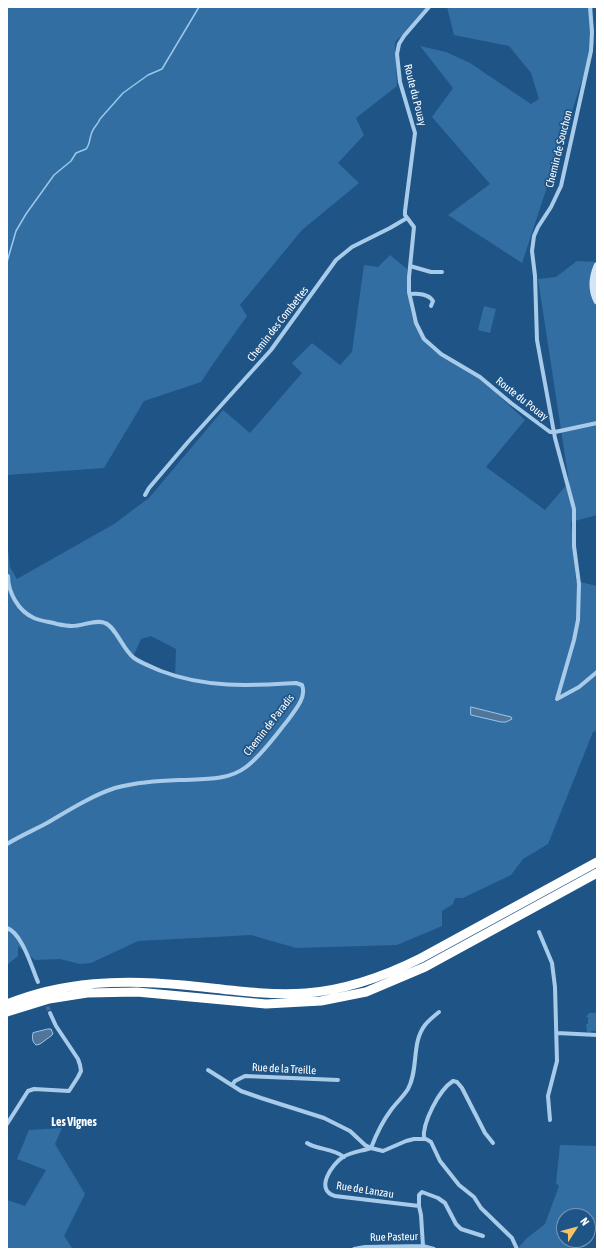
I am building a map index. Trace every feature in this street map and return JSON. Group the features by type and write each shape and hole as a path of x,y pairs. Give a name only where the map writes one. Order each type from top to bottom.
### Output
{"highway":[{"path":"7,1004 68,986 101,982 159,983 239,992 280,993 319,991 361,983 421,958 597,862"},
{"path":"7,1012 49,999 87,993 137,992 266,1004 321,1001 366,992 425,967 597,873"}],"main road":[{"path":"597,266 593,282 593,290 597,301"}],"street":[{"name":"Route du Pouay","path":"429,7 404,36 399,44 397,54 400,82 415,133 405,212 407,218 414,224 410,266 410,294 416,323 424,339 429,345 441,354 480,377 521,411 550,432 597,423"},
{"name":"Chemin de Souchon","path":"590,7 592,32 590,51 566,163 559,191 535,233 532,251 536,276 537,340 555,438 574,509 574,546 579,590 578,620 574,640 557,698 580,688 597,672"},
{"name":"Chemin des Combettes","path":"145,496 149,488 188,442 271,350 336,260 352,247 407,218"},
{"path":"410,266 431,272 442,272"},
{"path":"410,294 429,297 433,301 431,306"},
{"name":"Chemin de Paradis","path":"7,844 80,804 116,788 145,783 201,780 239,772 256,758 275,736 294,712 303,696 304,690 302,685 296,683 227,685 177,677 134,658 109,625 103,622 71,626 33,618 21,609 13,597 8,584 8,576"},
{"path":"7,928 20,940 38,982"},
{"path":"539,932 552,963 557,1033 557,1061 548,1096 550,1120"},
{"path":"370,1148 383,1121 401,1099 412,1080 415,1068 416,1045 420,1034 425,1025 439,1012"},
{"path":"7,1124 28,1091 34,1089 69,1091 81,1071 78,1059 60,1033 50,1014"},
{"path":"557,1033 597,1035"},
{"path":"208,1070 241,1091 324,1118 350,1131 370,1148 383,1151 406,1141 424,1139 432,1142 440,1161 459,1185 474,1197 481,1208 512,1238 518,1249"},
{"name":"Rue de la Treille","path":"232,1085 235,1081 245,1076 338,1080"},
{"path":"424,1139 423,1131 430,1113 443,1090 453,1081 457,1082 462,1088 482,1127 493,1143"},
{"path":"307,1143 337,1152 344,1157"},
{"name":"Rue de Lanzau","path":"370,1148 344,1157 334,1166 327,1176 325,1188 331,1195 419,1206"},
{"path":"423,1246 421,1215 418,1198 419,1194 422,1192 438,1198 444,1203 456,1224 461,1229 483,1236"},
{"name":"Rue Pasteur","path":"354,1249 360,1247 423,1246 434,1249"}],"shaded area":[{"path":"7,7 432,7 395,42 397,86 356,118 364,135 338,163 359,183 302,230 240,305 247,316 201,382 144,401 104,468 7,475"},
{"path":"447,7 593,7 594,44 522,263 448,215 490,184 432,117 453,88 420,46 446,52 470,63 531,104 539,99 531,73 509,46 454,35"},
{"path":"390,255 407,269 409,303 419,334 426,343 439,355 479,378 525,420 486,467 545,510 569,482 538,279 556,277 577,261 597,262 597,515 571,522 576,581 597,586 597,731 593,732 548,844 523,859 511,875 463,898 455,898 453,904 442,911 442,926 397,945 296,948 251,935 138,941 91,963 80,964 60,959 35,960 18,946 18,956 7,965 7,539 10,567 17,579 114,524 149,498 223,410 250,433 302,373 292,363 312,343 340,365 352,352 364,265 378,267","holes":["151,636 176,649 175,677 132,659 141,639"]},
{"path":"484,306 496,309 490,333 478,330"},
{"path":"471,707 511,717 512,719 506,722 501,722 471,715"},
{"path":"589,1013 597,1013 597,1031 591,1031 590,1033 587,1032 586,1024 588,1024 588,1017 586,1017"},
{"path":"51,1029 53,1034 40,1044 36,1045 32,1036 33,1033"},
{"path":"62,1128 55,1144 85,1194 64,1236 73,1249 7,1249 7,1200 25,1206 46,1170 17,1159 29,1130"},
{"path":"560,1145 597,1146 597,1229 596,1208 556,1208 556,1248 578,1249 520,1249 519,1247 527,1238 545,1224 559,1186 556,1183"}],"waterway":[{"path":"7,262 16,231 26,214 54,175 71,161 76,153 86,149 92,132 98,122 123,93 148,75 162,69 199,7"}],"tunnel":[{"path":"45,1001 50,1013"}],"district":[{"name":"Les Vignes","path":"74,1122"}]}
